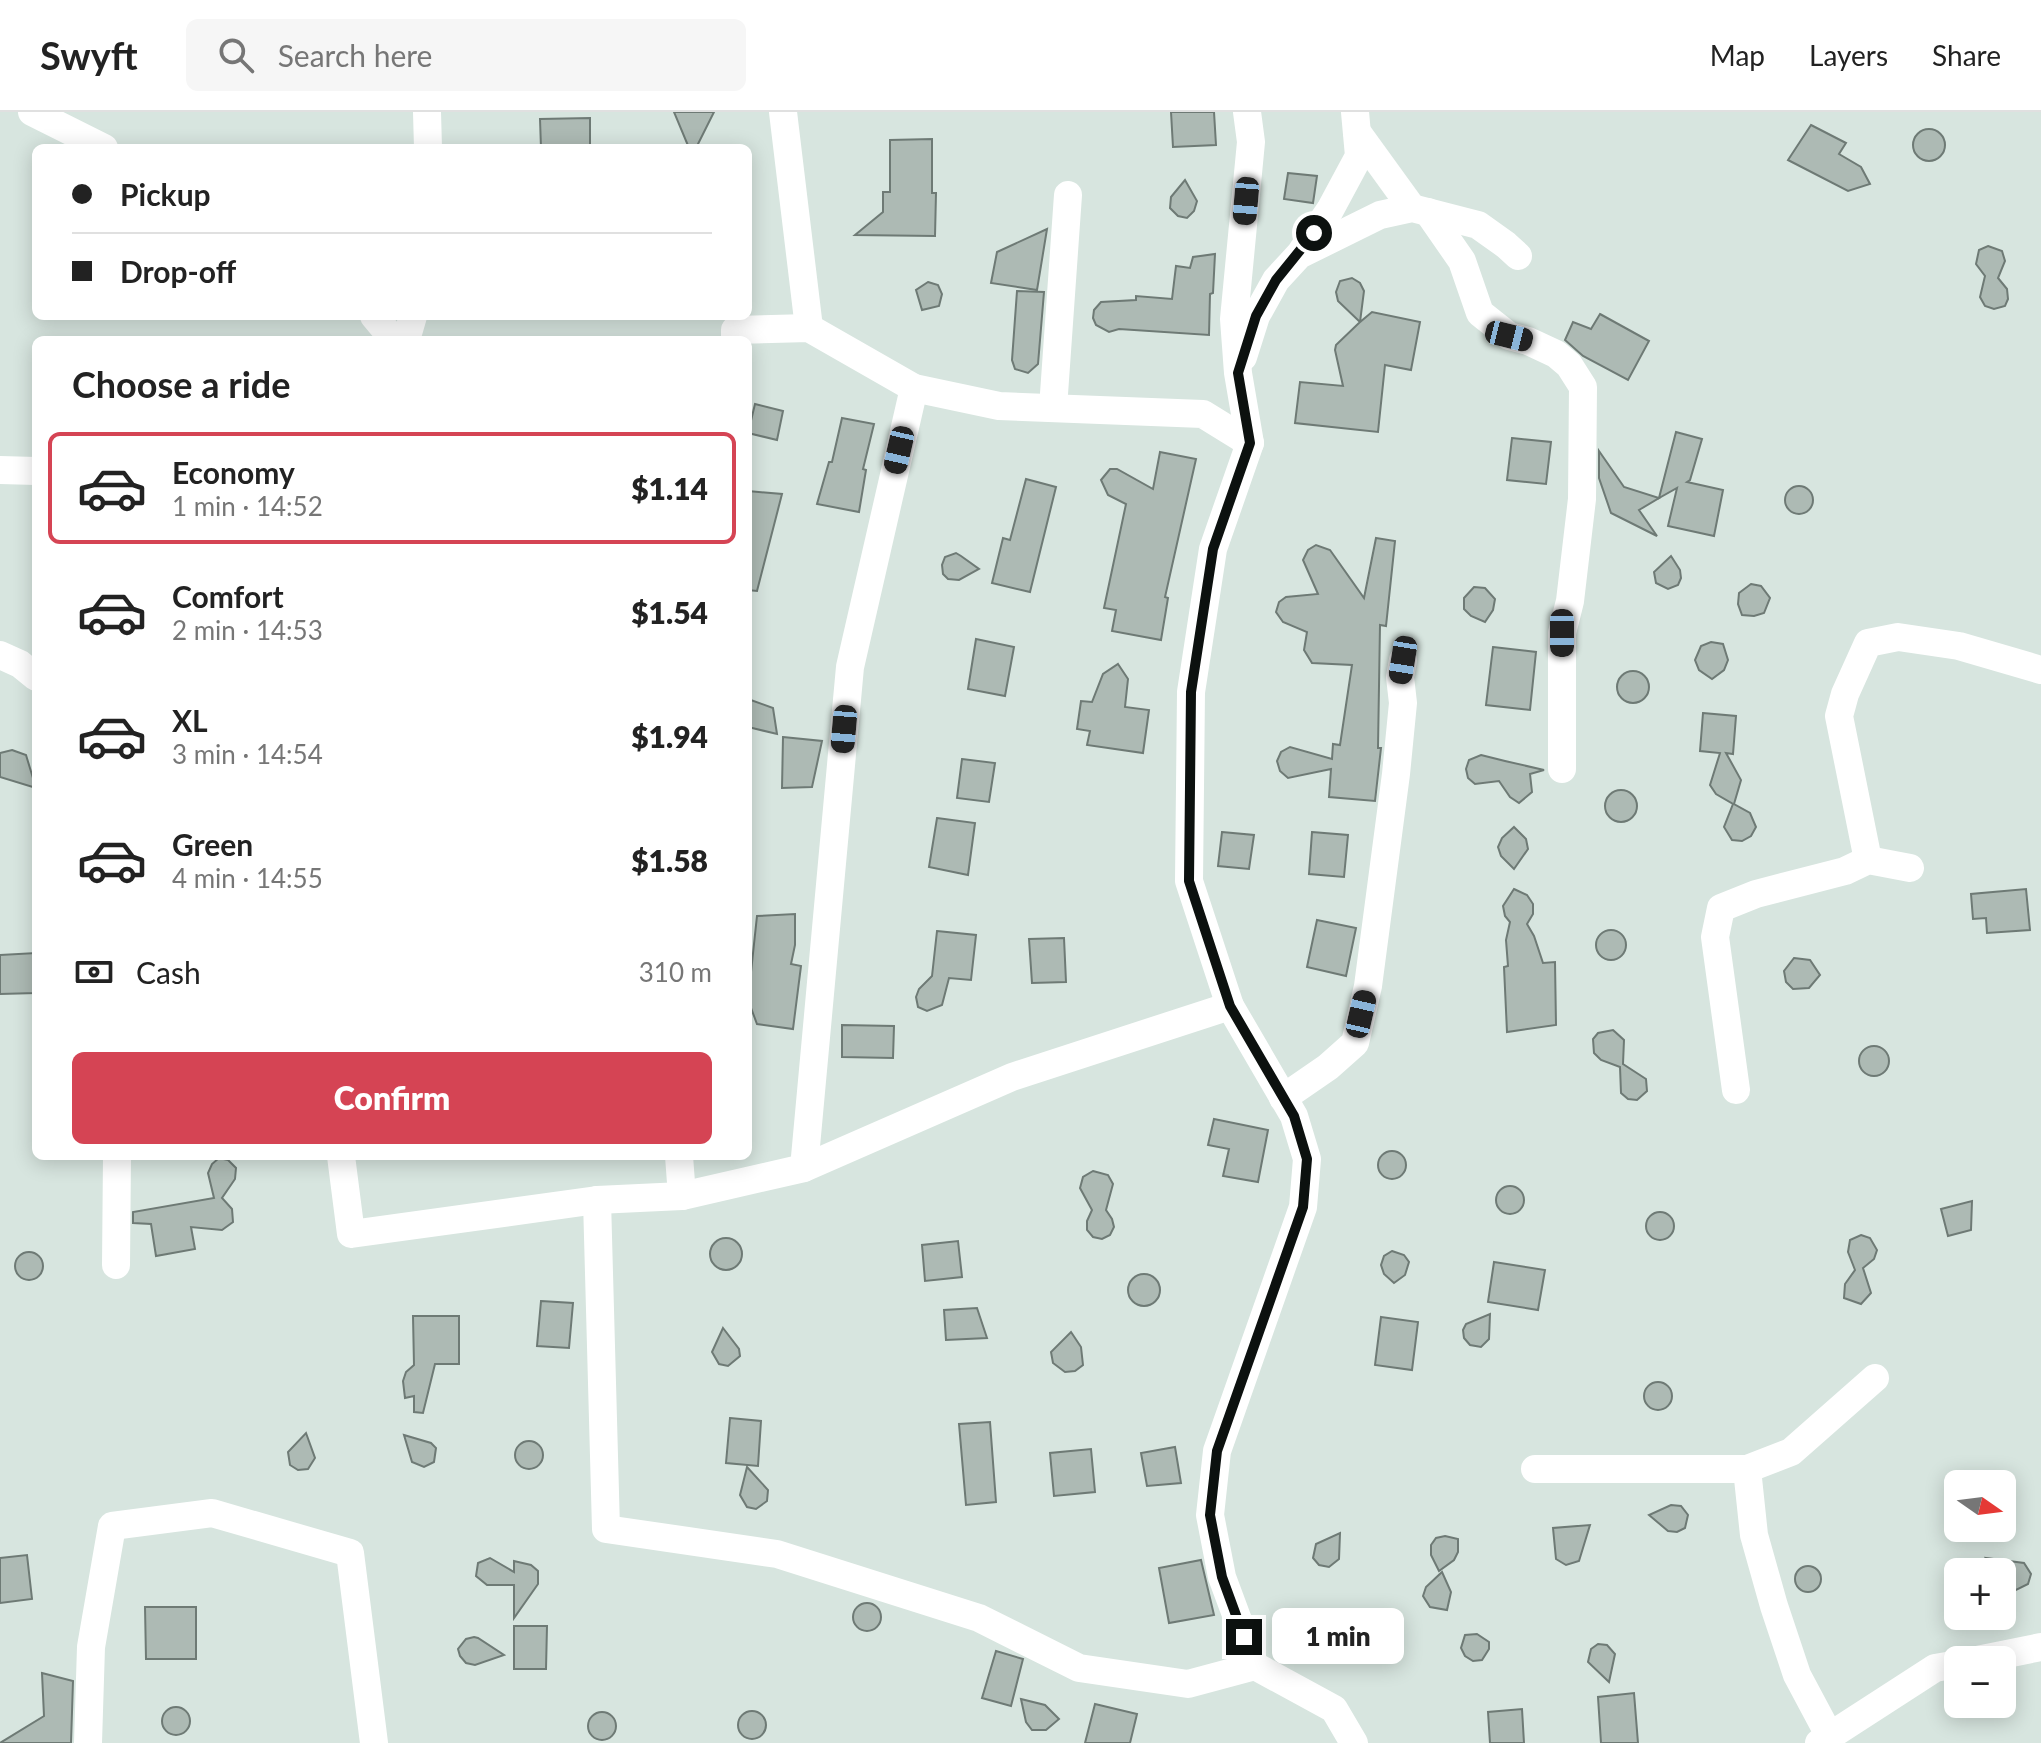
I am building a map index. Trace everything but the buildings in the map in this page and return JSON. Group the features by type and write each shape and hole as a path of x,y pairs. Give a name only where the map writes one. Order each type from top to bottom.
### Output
{"street":[{"path":"32,112 96,144"},
{"path":"427,112 428,144"},
{"path":"783,112 809,328"},
{"path":"1247,112 1251,142 1234,319 1238,373 1250,443 1213,549 1191,692 1189,881 1230,1006 1294,1116 1307,1159 1303,1207 1217,1451 1210,1515 1222,1577 1255,1666 1334,1709 1354,1743"},
{"path":"1238,373 1256,316 1276,280 1299,255 1330,210 1359,156 1356,121"},
{"path":"1356,121 1420,210 1462,261 1480,313 1509,336 1556,354 1569,365 1583,387 1582,499 1570,601 1562,633 1562,769"},
{"path":"1053,408 1068,195"},
{"path":"1299,255 1380,215 1420,210 1478,225 1518,256"},
{"path":"377,320 391,336"},
{"path":"735,336 735,330 809,328 914,388 999,406 1203,414 1250,443"},
{"path":"804,1168 850,667 914,388"},
{"path":"0,470 32,471"},
{"path":"1868,860 1839,716 1845,694 1868,643 1898,637 1959,646 2041,670"},
{"path":"0,655 32,674"},
{"path":"1283,1098 1328,1067 1355,1043 1368,986 1396,774 1403,703 1400,677 1403,660"},
{"path":"1736,1090 1715,937 1721,908 1756,894 1845,871 1868,860 1910,868"},
{"path":"342,1160 351,1234 597,1200 682,1196 804,1168 1012,1077 1230,1006"},
{"path":"116,1265 117,1160"},
{"path":"679,1160 682,1196"},
{"path":"597,1200 606,1529 777,1554 979,1618 1079,1668 1188,1684 1255,1666"},
{"path":"1535,1469 1747,1469 1791,1452 1875,1378"},
{"path":"1747,1469 1754,1535 1774,1606 1797,1675 1824,1739 1935,1668 1944,1666"},
{"path":"88,1743 91,1647 112,1526 212,1513 350,1553 374,1743"},
{"path":"2016,1652 2041,1647"}],"route":[{"path":"1244,1637 1222,1577 1210,1515 1217,1451 1303,1207 1307,1159 1294,1116 1230,1006 1189,881 1191,692 1213,549 1250,443 1238,373 1256,316 1276,280 1314,233"}]}
